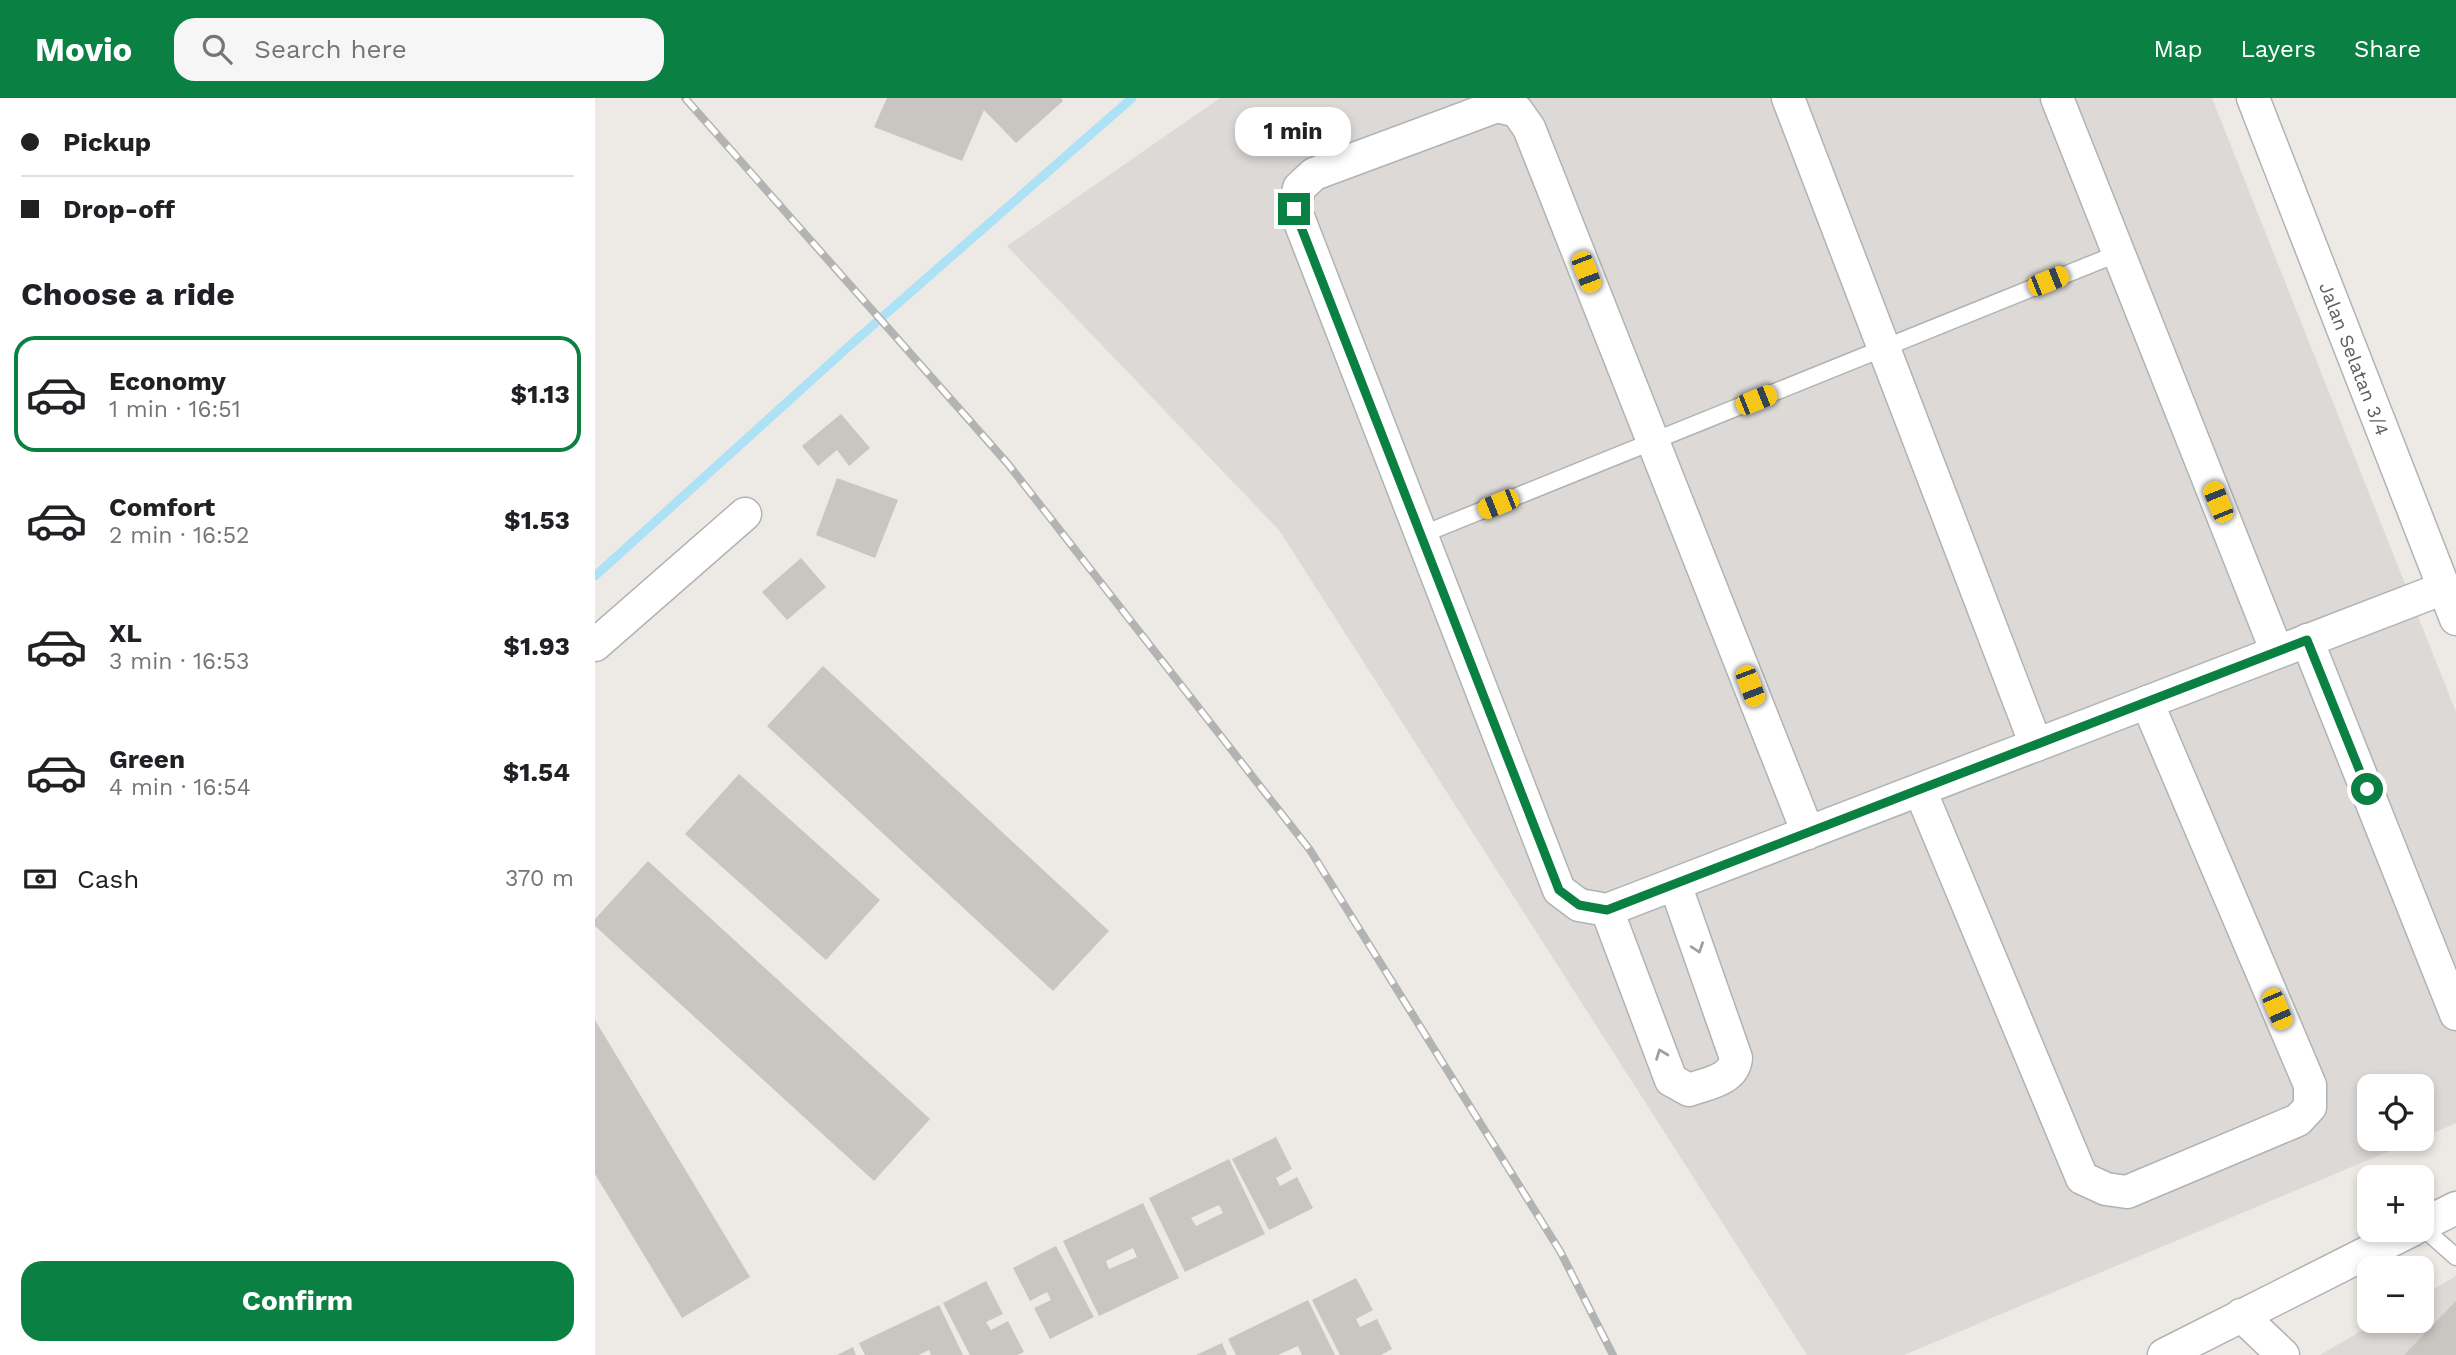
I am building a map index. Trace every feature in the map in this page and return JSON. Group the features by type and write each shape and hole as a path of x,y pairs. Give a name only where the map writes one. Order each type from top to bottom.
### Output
{"street":[{"path":"1788,98 2036,745"},
{"path":"2057,98 2277,652"},
{"name":"Jalan Selatan 3/4","path":"2253,98 2456,619"},
{"path":"1808,833 1529,128 1517,111 1497,106 1314,174 1299,188 1294,209 1559,890 1579,905 1607,910 1808,833 2307,640 2444,588"},
{"path":"595,645 745,514"},
{"path":"2307,640 2456,1014"},
{"path":"1920,789 2083,1178 2106,1189 2127,1192 2298,1121 2311,1107 2310,1086 2147,702"},
{"path":"1607,910 1671,1080 1689,1090 1727,1076 1735,1068 1736,1058 1675,884"},
{"path":"2434,1220 2456,1208"},
{"path":"2164,1355 2388,1242"},
{"path":"2241,1315 2283,1355"}],"lane":[{"path":"1421,535 2119,253"},
{"path":"2434,1237 2456,1257"}],"shaded area":[{"path":"1220,98 2212,98 2456,712 2456,1123 2434,1133 2434,1074 2357,1074 2357,1151 2389,1151 1904,1355 1807,1355 1279,530 1007,246"},
{"path":"2456,1276 2456,1355 2320,1355 2358,1333 2434,1333 2434,1289"}],"building":[{"path":"887,98 1061,98 1063,101 1016,143 984,110 962,161 874,127"},
{"path":"841,414 870,448 849,466 837,450 818,466 802,446"},
{"path":"837,478 898,500 875,558 816,535"},
{"path":"801,558 826,587 787,620 762,592"},
{"path":"823,666 1109,931 1053,991 767,726"},
{"path":"739,774 880,900 826,960 685,834"},
{"path":"648,861 930,1119 874,1181 595,926 595,919"},
{"path":"595,1020 750,1277 682,1318 595,1174"},
{"path":"1276,1137 1292,1169 1276,1178 1280,1186 1297,1177 1313,1208 1269,1230 1232,1159"},
{"path":"1229,1159 1265,1234 1185,1272 1149,1198","holes":["1219,1205 1223,1213 1196,1226 1191,1218"]},
{"path":"1143,1203 1179,1278 1099,1316 1063,1241","holes":["1133,1248 1137,1257 1109,1269 1106,1261"]},
{"path":"1056,1246 1094,1317 1050,1339 1034,1308 1051,1300 1047,1292 1030,1301 1013,1268"},
{"path":"1356,1278 1373,1310 1356,1319 1360,1327 1377,1319 1392,1349 1381,1355 1340,1355 1312,1300"},
{"path":"986,1281 1003,1314 986,1322 991,1330 1008,1321 1024,1352 1017,1355 970,1355 943,1303"},
{"path":"1308,1300 1335,1355 1302,1355 1298,1346 1278,1355 1236,1355 1228,1339"},
{"path":"2456,1301 2456,1355 2404,1355 2425,1333 2434,1333 2434,1324"},
{"path":"939,1305 963,1355 931,1355 929,1350 919,1355 865,1355 859,1343"},
{"path":"1222,1343 1227,1355 1196,1355"},
{"path":"853,1347 856,1355 837,1355"}],"waterway":[{"path":"595,576 847,348 1132,98"}],"railway":[{"path":"685,98 1008,464 1310,850 1560,1251 1613,1355"}],"route":[{"path":"1294,209 1559,890 1579,905 1607,910 2307,640 2367,789"}]}
